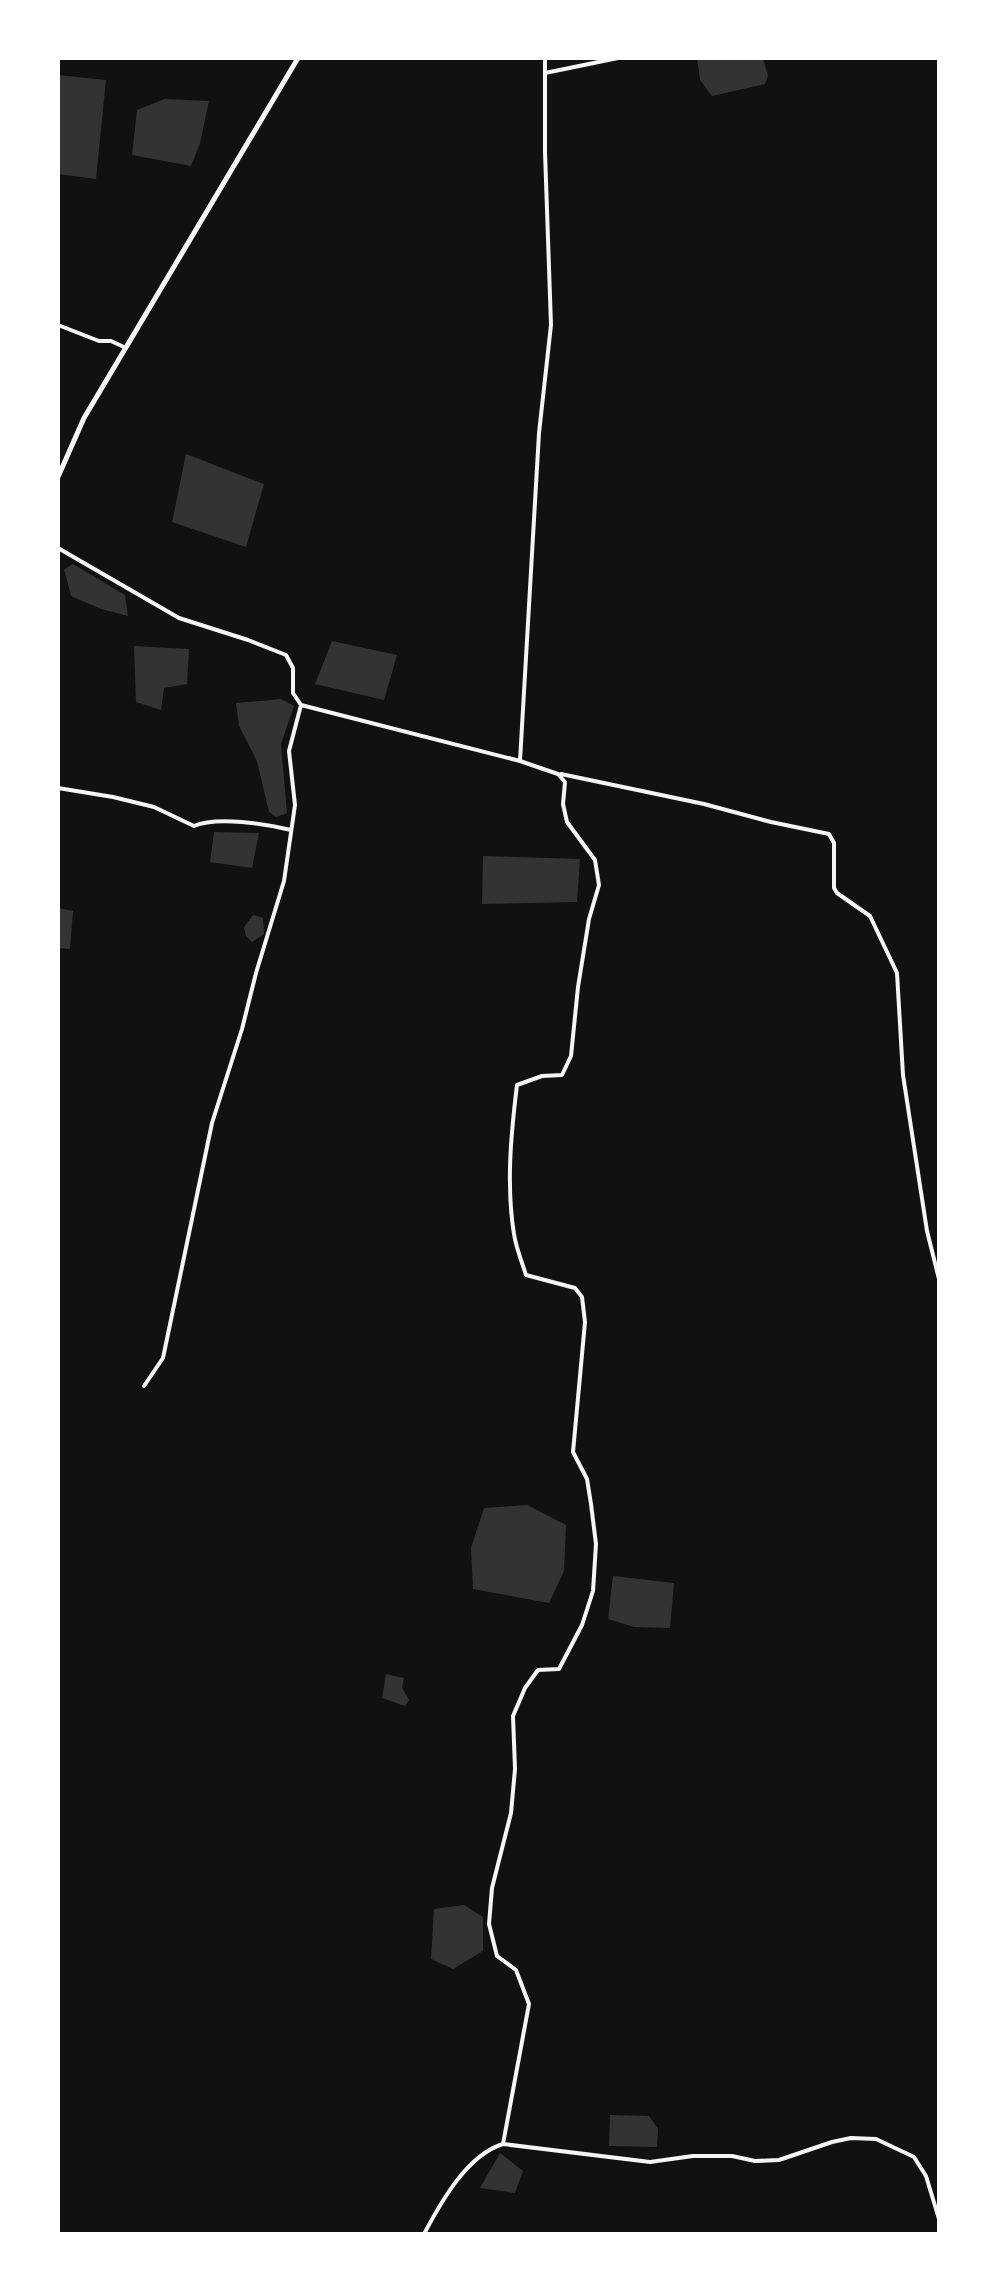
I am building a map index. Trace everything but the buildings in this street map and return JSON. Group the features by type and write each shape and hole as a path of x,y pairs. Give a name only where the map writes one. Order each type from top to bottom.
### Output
{"street":[{"path":"58,477 84,418 298,58"},
{"path":"520,761 539,433 551,325 545,58"},
{"path":"545,73 618,58"},
{"path":"58,325 126,348"},
{"path":"58,548 179,618 286,655 293,668 293,693 301,705 520,761 558,774 829,834 834,843 834,888 870,916 897,973 903,1075 927,1231 939,1279"},
{"path":"144,1386 163,1358 203,1161 284,881 295,805 289,751 301,705"},
{"path":"503,2144 529,2004 516,1970 497,1956 489,1924 492,1888 511,1813 515,1769 513,1716 525,1688 538,1670 559,1669 582,1625 593,1591 596,1544 587,1479 573,1452 585,1322 582,1297 575,1288 526,1275 514,1236 511,1201 511,1154 517,1085 542,1076 562,1075 571,1056 589,919 599,885 595,860 567,822 563,804 565,782 558,774"},
{"path":"58,788 154,807 194,826 203,822 244,822 291,830"},
{"path":"424,2234 443,2199 467,2171 487,2149 503,2144 650,2162 693,2156 732,2156 755,2161 779,2160 851,2138 876,2139 914,2157 926,2176 939,2219"}],"shaded area":[{"path":"697,58 763,58 768,76 765,84 712,96 700,80"},
{"path":"58,75 106,80 96,179 58,174"},
{"path":"165,99 209,101 200,143 191,166 132,155 137,110"},
{"path":"186,454 264,484 246,547 172,522"},
{"path":"73,564 125,595 128,616 71,596 64,569"},
{"path":"332,641 397,655 384,700 315,684"},
{"path":"134,646 189,649 187,684 164,688 161,710 136,702"},
{"path":"281,699 294,706 281,744 287,813 276,817 269,812 257,761 239,726 236,703"},
{"path":"214,832 259,833 252,868 210,862"},
{"path":"483,856 580,859 577,902 482,904"},
{"path":"58,908 73,911 70,949 58,948"},
{"path":"253,915 263,918 264,934 252,942 246,936 244,927"},
{"path":"527,1505 566,1525 564,1571 549,1603 473,1589 471,1548 484,1508"},
{"path":"613,1576 674,1583 670,1628 634,1627 608,1619"},
{"path":"386,1674 404,1678 402,1688 409,1700 405,1706 382,1698"},
{"path":"464,1905 483,1917 483,1951 453,1969 431,1959 434,1909"},
{"path":"610,2115 649,2116 658,2129 657,2147 609,2146"},
{"path":"500,2153 523,2171 515,2193 480,2188"}]}
